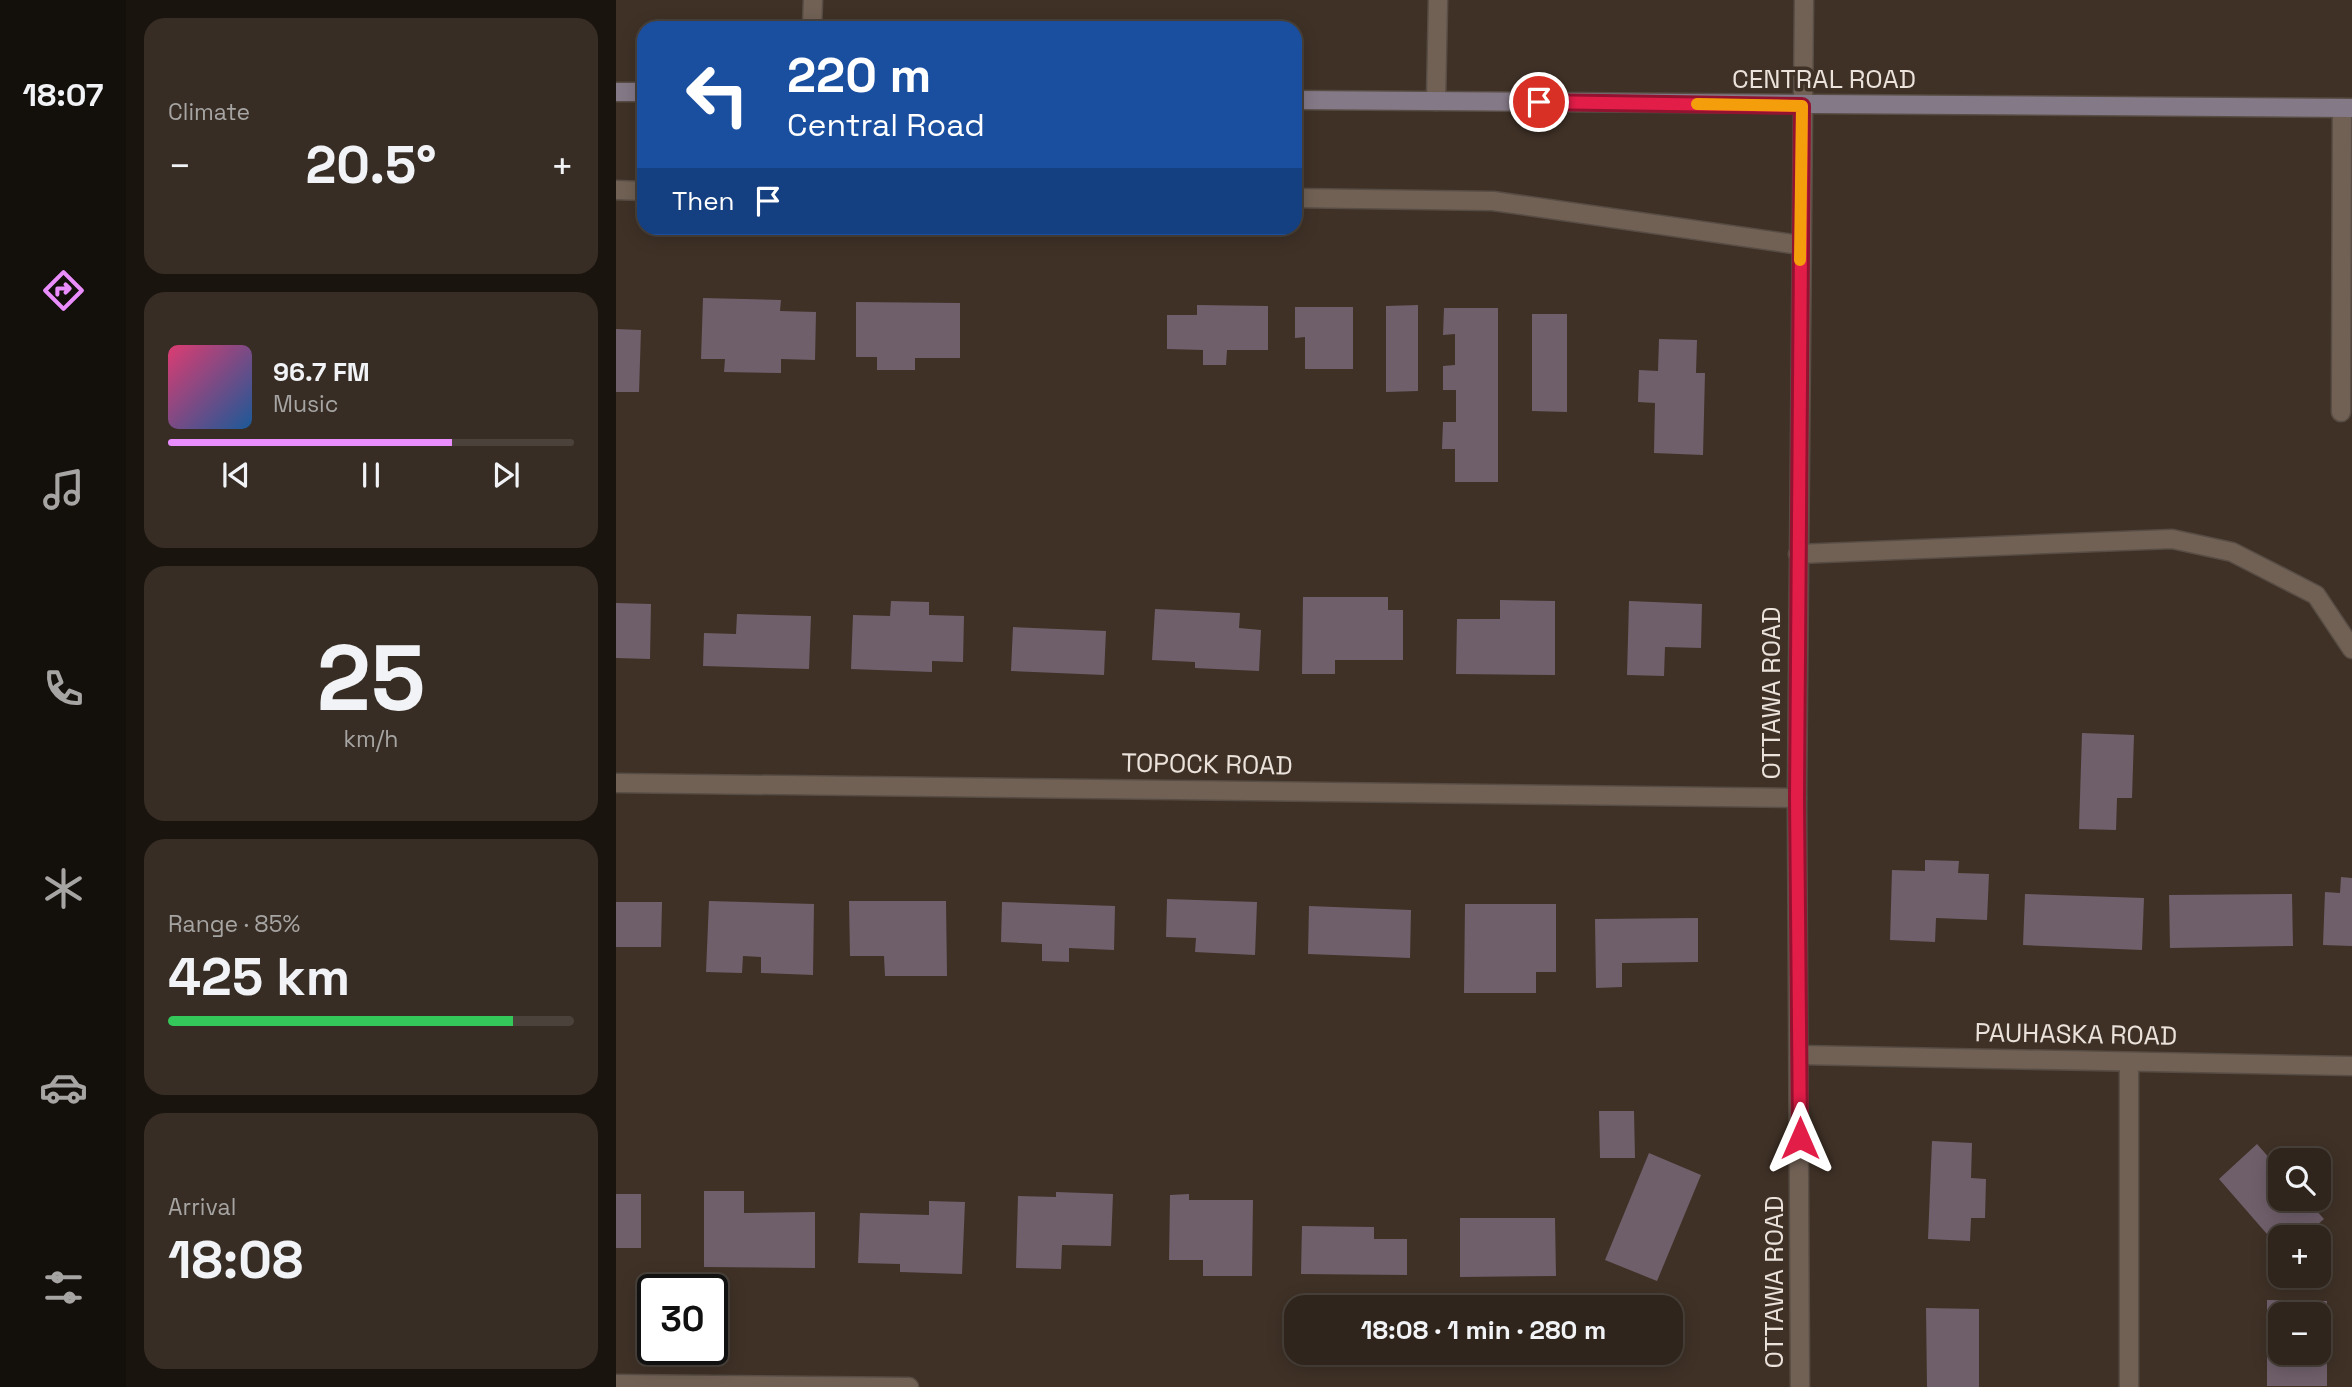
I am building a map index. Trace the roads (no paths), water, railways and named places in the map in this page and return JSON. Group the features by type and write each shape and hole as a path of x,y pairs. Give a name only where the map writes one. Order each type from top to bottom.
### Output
{"main road":[{"path":"616,92 637,92"},
{"name":"CENTRAL ROAD","path":"1302,100 1802,106 2347,108"}],"street":[{"path":"813,0 813,21"},
{"path":"1436,102 1438,0"},
{"name":"OTTAWA ROAD","path":"1800,1387 1797,798 1804,0"},
{"path":"2341,412 2347,108"},
{"path":"616,190 637,191"},
{"path":"1302,198 1493,201 1800,245"},
{"path":"1798,554 2172,539 2232,552 2316,595 2352,649"},
{"name":"TOPOCK ROAD","path":"616,783 1797,798"},
{"name":"PAUHASKA ROAD","path":"1800,1055 2352,1066"},
{"path":"2129,1062 2129,1387"},
{"path":"616,1384 909,1387"}]}
